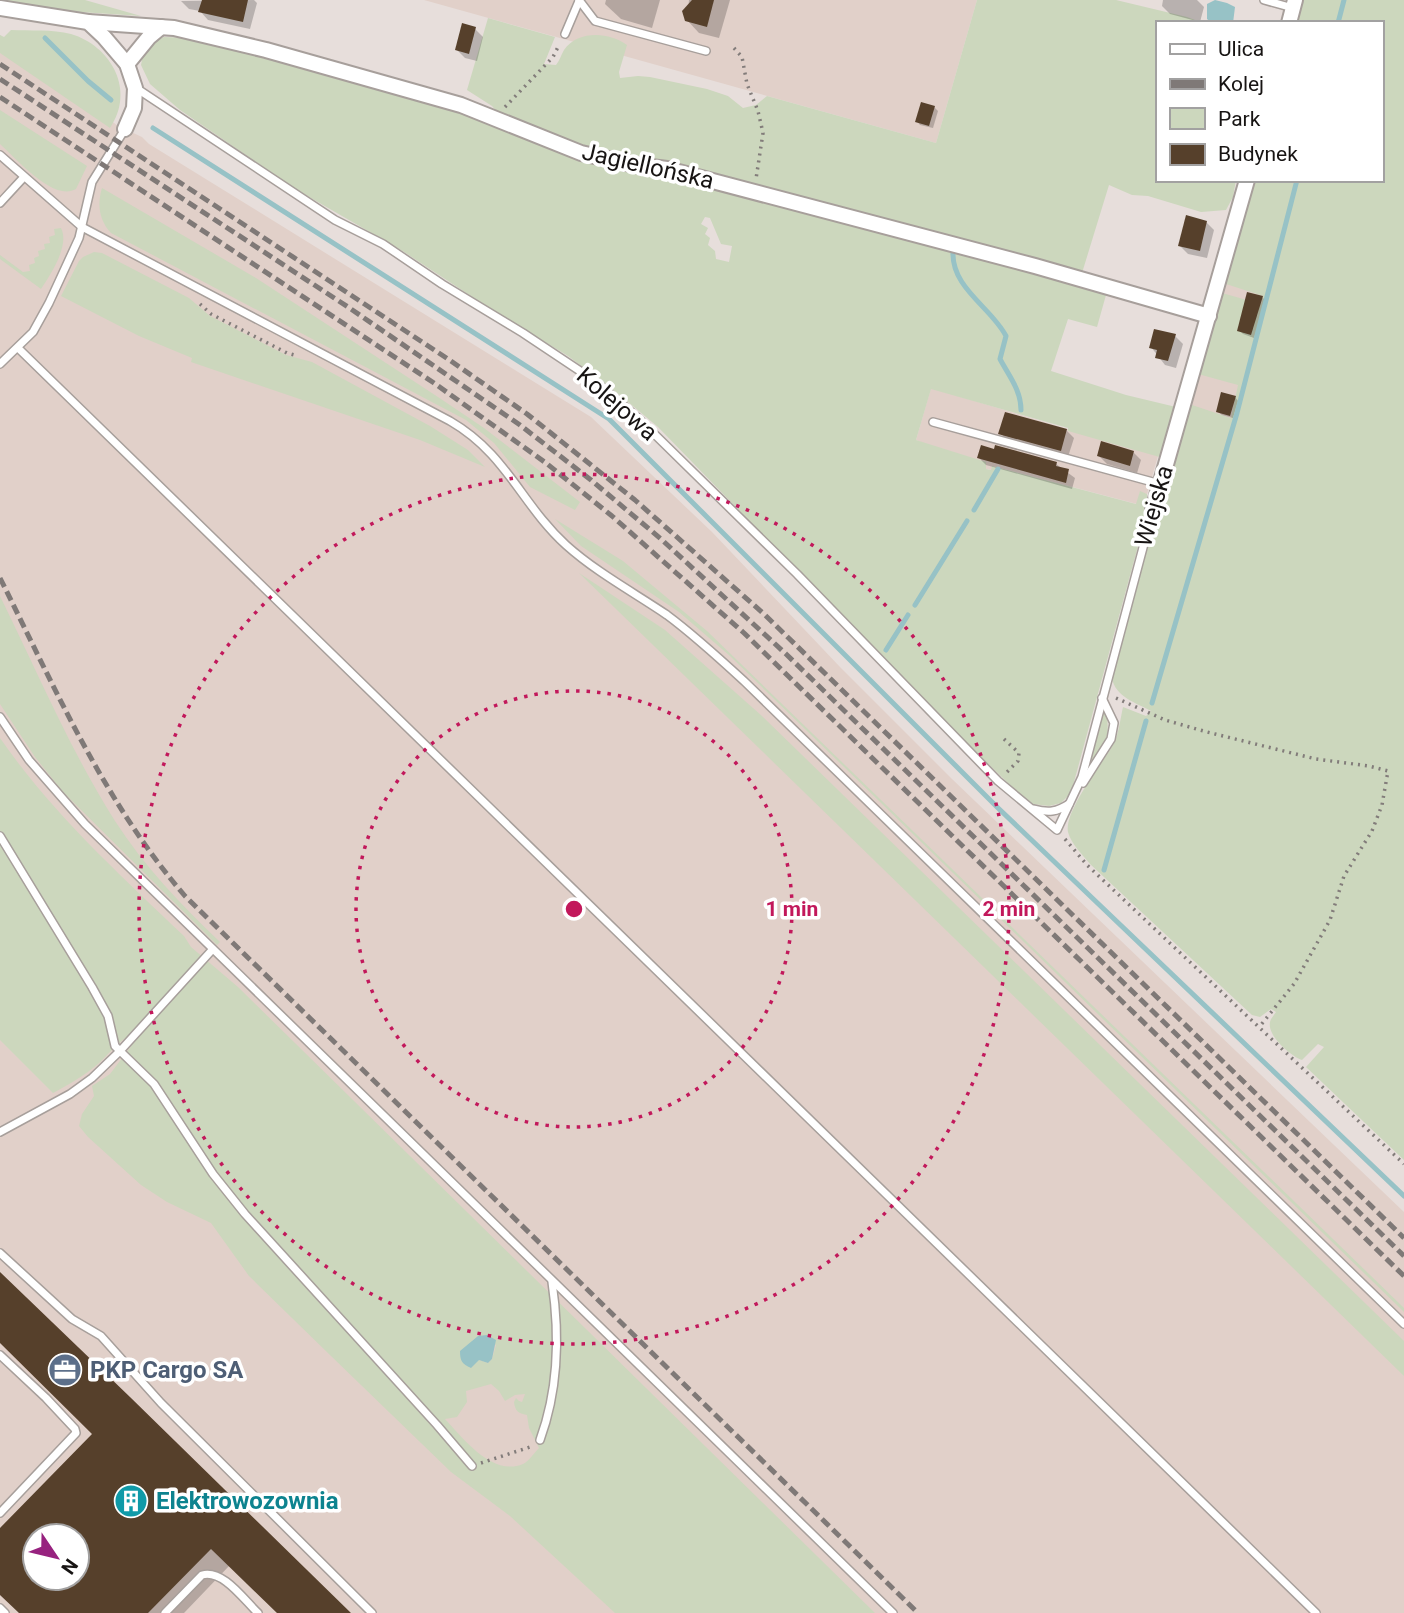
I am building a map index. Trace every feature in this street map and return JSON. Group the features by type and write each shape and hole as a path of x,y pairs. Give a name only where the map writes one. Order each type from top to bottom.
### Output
{"street":[{"path":"1290,21 1294,4"},
{"path":"0,8 88,22 113,46 127,64 135,88 134,108 125,129"},
{"name":"Jagiellońska","path":"88,22 161,27 266,50 461,105 581,153 667,169 754,191 1209,316"},
{"path":"127,64 161,27"},
{"name":"Wiejska","path":"1153,510 1246,182"}],"lane":[{"path":"1264,0 1294,4"},
{"path":"565,34 579,1 595,21 706,51"},
{"name":"Kolejowa","path":"135,88 335,220 383,244 442,285 523,333 595,381 638,418 788,565 998,781 1057,830"},
{"path":"0,364 33,332 49,303 74,251 92,182 125,129"},
{"path":"0,155 82,227 450,421 476,438 505,468 558,537 590,564 681,626 737,674 1404,1324"},
{"path":"0,203 24,177"},
{"path":"18,348 1315,1613"},
{"path":"933,422 1161,484"},
{"name":"Wiejska","path":"1057,830 1082,777 1153,510"},
{"path":"1030,808 1047,813 1069,805 1094,767 1111,739 1114,723 1103,695"},
{"path":"0,717 29,760 59,796 212,950 892,1613"},
{"path":"1085,765 1094,767"},
{"path":"0,836 92,987 108,1016 114,1042 120,1051 155,1084 213,1174 245,1214 438,1425 472,1466"},
{"path":"0,1132 70,1094 92,1078 212,950"},
{"path":"0,1253 72,1319 101,1336 161,1404 370,1612"},
{"path":"540,1440 553,1401 556,1369 558,1339 552,1281"},
{"path":"0,1355 46,1398 76,1433 0,1513"},
{"path":"165,1613 202,1575 209,1573 220,1577 258,1613"},
{"path":"0,1608 5,1613"}],"path":[{"path":"493,119 552,57 565,34"},
{"path":"734,48 744,63 747,84 763,133 754,191"},
{"path":"190,296 211,314 300,357"},
{"path":"1103,695 1165,720 1207,732 1282,752 1388,771 1382,805 1372,831 1344,876 1330,920 1294,984 1260,1026"},
{"path":"998,781 1018,761 1019,754 1004,739"},
{"path":"1057,830 1095,873 1404,1164"},
{"path":"472,1466 536,1445 540,1440"}],"shaded area":[{"path":"424,0 977,0 936,143"},
{"path":"0,35 118,126 142,137 149,144 591,417 712,532 840,667 952,779 1404,1212 1404,1613 0,1613"},
{"path":"1226,280 1268,294 1229,428 1185,416"},
{"path":"931,388 1158,456 1147,494 1140,492 1137,504 993,466 992,470 986,469 916,440"}],"green space":[{"path":"0,0 85,0 141,16 50,10"},
{"path":"977,0 1116,0 1198,21 1156,21 1156,182 1236,182 1233,197 1226,210 1201,212 1148,196 1132,195 1109,185 1082,273 600,155 503,119 492,106 467,90 488,18 555,37 544,64 556,65 564,50 577,39 594,35 612,37 627,45 619,72 620,78 650,77 707,89 728,96 743,108 756,105 767,96 936,143"},
{"path":"1301,0 1404,0 1404,1160 1306,1067 1324,1047 1318,1044 1302,1060 1286,1050 1270,1027 1270,1021 1276,1012 1271,1009 1260,1017 1252,1015 1090,864 1074,845 1068,832 1068,823 1078,800 1115,741 1123,707 1146,716 1151,711 1122,695 1112,678 1151,529 1189,404 1231,418 1238,385 1198,374 1222,293 1261,304 1263,296 1226,284 1252,182 1383,182 1383,21 1296,21"},
{"path":"11,30 64,32 98,48 108,59 120,85 117,114 110,128 0,53 0,35 4,37"},
{"path":"164,37 192,38 426,96 598,165 668,174 1055,278 1106,295 1097,327 1068,319 1051,371 1126,395 1176,407 1163,458 931,389 916,440 986,462 986,469 991,470 992,466 1136,504 1140,491 1147,494 1147,513 1071,793 1061,803 1049,806 1033,804 1012,787 946,723 658,427 616,392 568,356 401,250 297,190 180,110 150,84 141,65 144,49","holes":["705,217 710,218 721,244 732,246 729,262 716,259 715,251 708,245 710,238 705,234 708,228 701,224"]},
{"path":"0,110 87,166 76,189 57,190 46,184 0,144"},
{"path":"102,188 256,278 484,428 580,502 575,510 530,487 494,443 466,420 111,233 100,212"},
{"path":"61,228 61,251 41,289 0,259 0,255 23,272 30,271 29,265 35,263 34,258 39,256 38,251 45,249 44,244 50,243 49,237 55,235 54,229"},
{"path":"94,252 102,253 189,298 210,316 286,355 312,362 430,426 468,450 485,467 420,440 191,362 192,358 139,336 61,296 79,261"},
{"path":"555,519 623,561 707,631 1404,1308 1404,1312 730,656 679,612 581,546"},
{"path":"579,573 665,630 762,716 1404,1341 1404,1376"},
{"path":"0,596 69,738 115,821 138,854 164,884 220,942 217,945 63,792 35,757 0,704"},
{"path":"1105,712 1108,725 1106,740 1095,759 1089,763 1098,728"},
{"path":"0,738 63,817 184,936 191,947 238,987 875,1613 615,1613 510,1516 451,1472 249,1276 211,1223 167,1202 141,1185 88,1137 79,1126 82,1114 94,1096 92,1086 110,1074 132,1045 127,1037 93,1068 53,1093 0,1040","holes":["478,1336 496,1345 488,1363 479,1360 472,1341","491,1384 505,1401 515,1395 525,1394 522,1402 516,1398 514,1405 518,1411 527,1415 529,1428 539,1448 523,1464 511,1467 489,1460 469,1445 445,1419 457,1417 467,1402 466,1391"]}],"water":[{"path":"1215,0 1235,7 1233,21 1210,21 1207,19 1207,4"},
{"path":"487,1335 496,1340 492,1359 488,1363 479,1360 471,1368 465,1365 460,1351 478,1336"}],"building":[{"path":"202,0 248,0 243,22 198,12"},
{"path":"692,0 714,0 707,27 685,21 682,11"},
{"path":"462,23 476,27 469,54 455,50"},
{"path":"921,102 935,106 929,126 915,122"},
{"path":"1186,215 1207,221 1200,251 1178,246"},
{"path":"1247,292 1263,296 1251,335 1237,331"},
{"path":"1154,329 1176,334 1168,361 1155,358 1157,350 1149,348"},
{"path":"1221,392 1236,396 1230,416 1216,412"},
{"path":"1005,412 1067,429 1061,451 998,434"},
{"path":"1101,441 1134,451 1130,466 1097,456"},
{"path":"981,445 994,449 995,445 1057,462 1056,466 1069,469 1066,483 977,458"},
{"name":"Elektrowozownia","path":"0,1272 351,1613 277,1613 211,1549 148,1613 19,1613 0,1595 0,1528 92,1434 0,1343"}],"waterway":[{"path":"1339,21 1344,0"},
{"path":"45,38 111,100"},
{"path":"153,128 609,419 997,807 1404,1196"},
{"path":"1152,703 1237,413 1296,182"},
{"path":"953,251 958,276 1006,336 1000,359 1017,390 1021,410"},
{"path":"974,510 998,469"},
{"path":"915,605 967,521"},
{"path":"886,650 908,615"},
{"path":"1104,870 1146,721"}],"railway":[{"path":"0,64 448,359 527,414 635,500 764,614 1404,1238"},
{"path":"0,79 351,309 520,425 591,480 661,539 786,654 1404,1256"},
{"path":"0,97 434,383 546,463 612,516 744,633 1404,1276"},
{"path":"0,578 61,702 105,783 156,860 185,896 918,1613"}],"place":[{"name":"PKP Cargo SA","path":"65,1370"},
{"name":"Elektrowozownia","path":"131,1501"}]}
